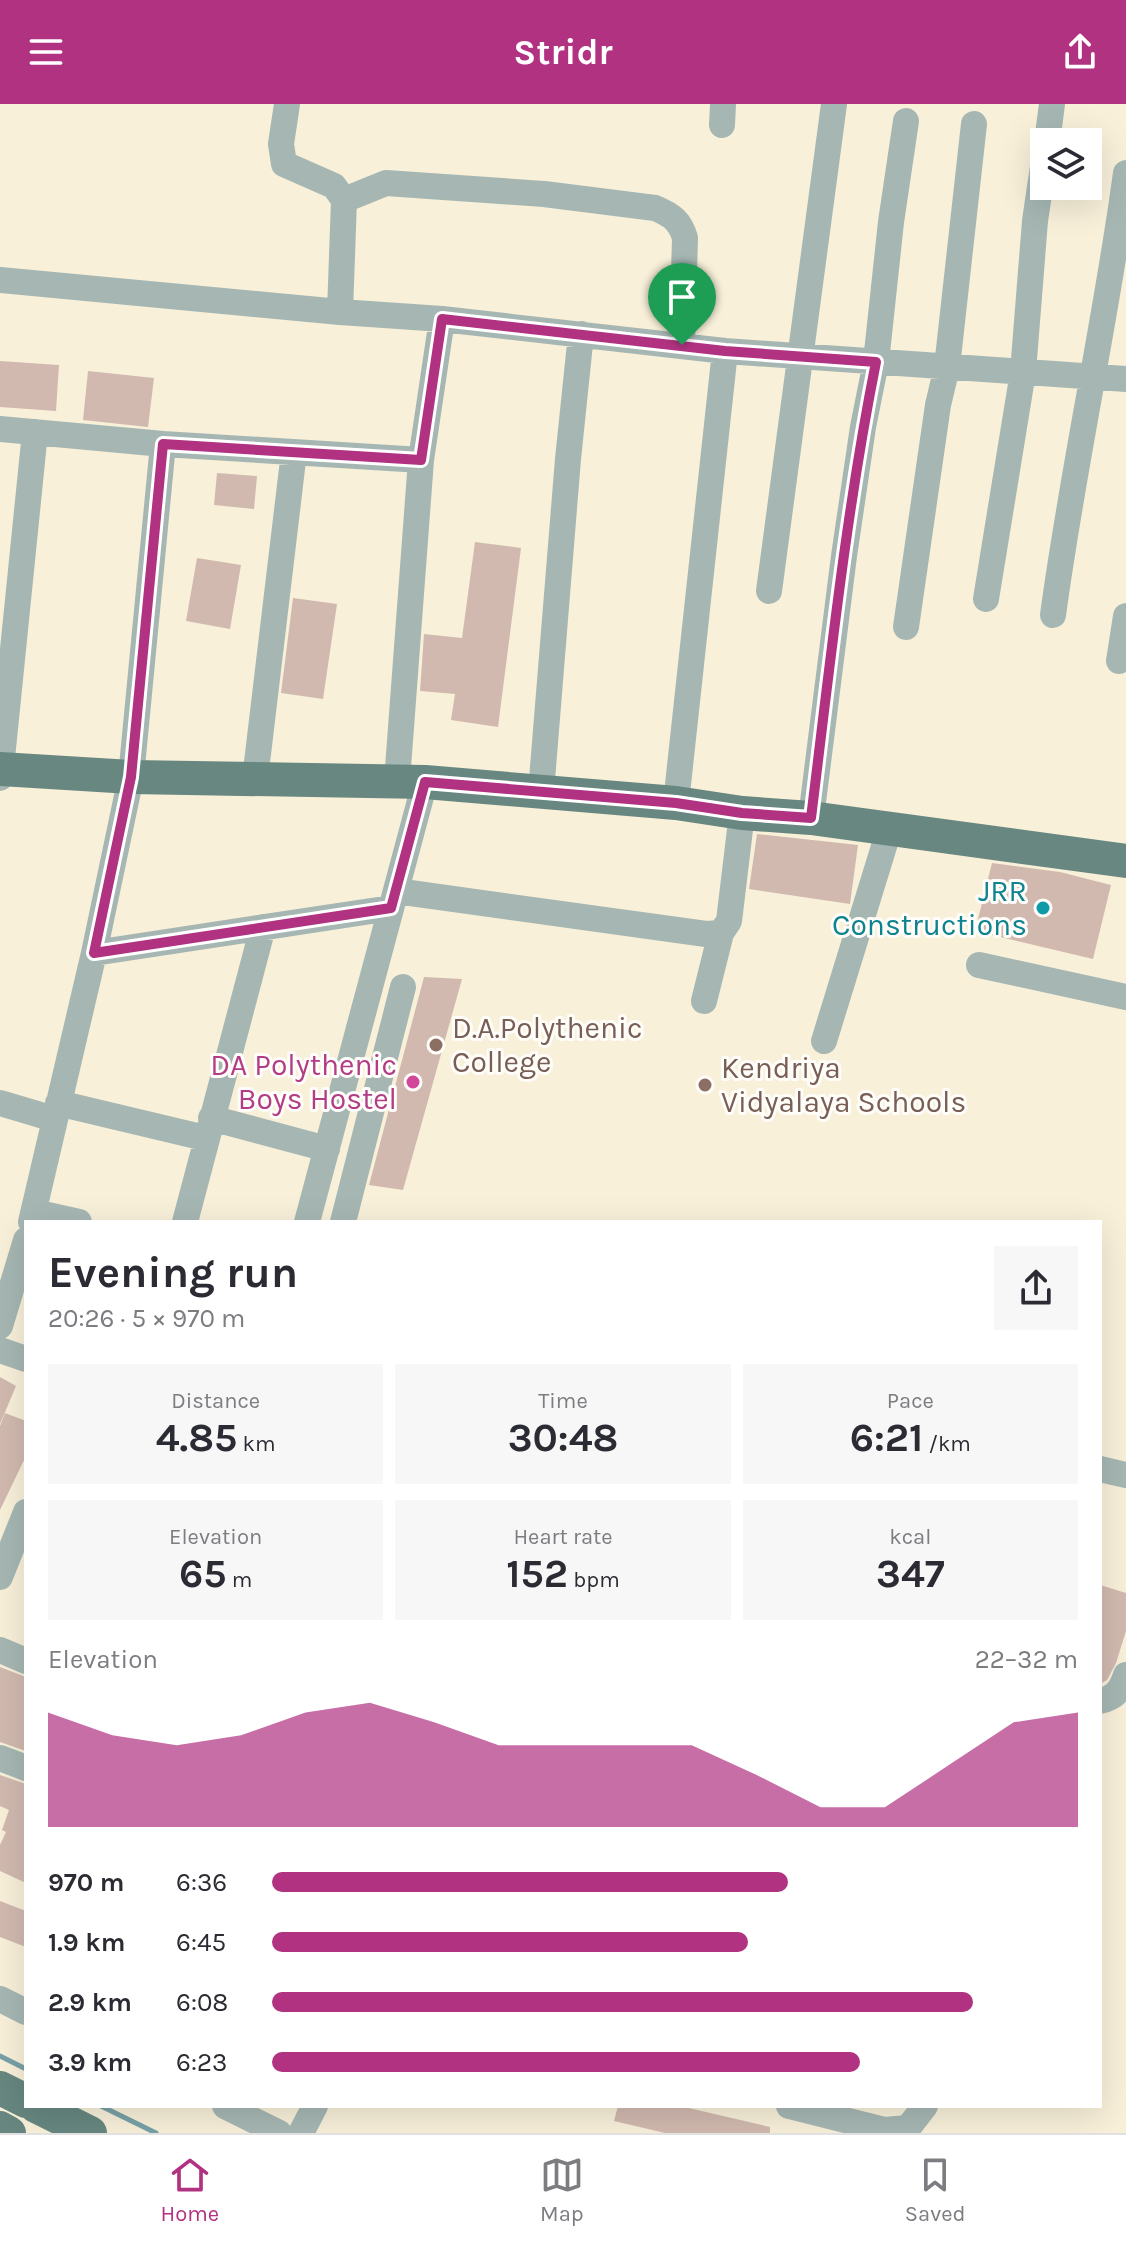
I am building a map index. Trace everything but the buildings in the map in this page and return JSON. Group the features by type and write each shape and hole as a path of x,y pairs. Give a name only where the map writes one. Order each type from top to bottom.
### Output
{"main road":[{"path":"1,772 411,781 676,803 742,813 811,818 1126,861"},
{"path":"0,2088 24,2099"},
{"path":"42,2108 90,2133"},
{"path":"0,2128 9,2133"}],"street":[{"path":"287,104 281,144 284,164 334,186 344,200 340,312"},
{"path":"769,591 834,104"},
{"path":"1049,128 1052,104"},
{"path":"811,818 846,542 876,362 891,222 906,121"},
{"path":"906,627 938,405 947,367 974,124"},
{"path":"1053,615 1066,521 1126,173"},
{"path":"344,200 386,183 544,194 655,208 669,214 681,224 685,238 682,345"},
{"path":"986,599 1023,372 1039,200"},
{"path":"0,280 442,319 725,351 1126,379"},
{"path":"308,1220 394,899 411,781 421,460 442,319"},
{"path":"541,792 581,334"},
{"path":"676,803 725,351"},
{"path":"0,429 163,444 421,460"},
{"path":"1,772 35,432"},
{"path":"61,1220 33,1217 131,777 163,444"},
{"path":"255,779 294,452"},
{"path":"1119,661 1126,616"},
{"path":"704,1001 721,933 729,921 742,813"},
{"path":"824,1041 890,827"},
{"path":"94,953 263,927 394,899 706,934 721,933"},
{"path":"185,1220 263,927"},
{"path":"979,965 1126,997"},
{"path":"344,1220 403,987"},
{"path":"0,1103 208,1128 327,1149"},
{"path":"0,1326 24,1247"},
{"path":"0,1350 24,1358"},
{"path":"1102,1469 1126,1475"},
{"path":"0,1577 20,1542 24,1522"},
{"path":"0,1650 24,1660"},
{"path":"1102,1701 1111,1699 1120,1690 1126,1675"},
{"path":"0,1758 24,1767"},
{"path":"0,1999 24,2011"},
{"path":"229,2108 279,2133"},
{"path":"301,2133 314,2108"},
{"path":"797,2108 885,2130 908,2128 923,2108"}],"waterway":[{"path":"0,2056 24,2068"},
{"path":"105,2108 156,2133"}],"place":[{"name":"JRR Constructions","path":"1043,908"},
{"name":"D.A.Polythenic College","path":"436,1045"},
{"name":"DA Polythenic Boys Hostel","path":"413,1082"},
{"name":"Kendriya Vidyalaya Schools","path":"705,1085"}],"route":[{"path":"442,319 682,345 876,362 844,556 811,818 425,782 391,908 94,953 131,777 163,444 421,460 442,319"}]}
